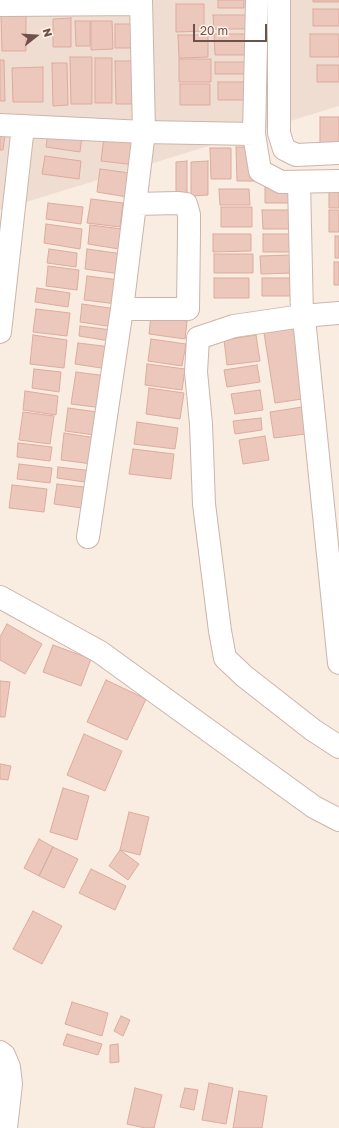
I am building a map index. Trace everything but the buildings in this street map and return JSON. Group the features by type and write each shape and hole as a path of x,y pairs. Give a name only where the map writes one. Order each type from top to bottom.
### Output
{"street":[{"path":"256,0 254,134 260,171 281,182 339,181"},
{"path":"280,0 279,132 284,149 296,155 339,153"},
{"path":"0,5 141,2 144,132 122,310 88,537"},
{"path":"0,125 144,132 254,134"},
{"path":"0,332 23,126"},
{"path":"299,182 302,316 305,328 339,663"},
{"path":"122,310 188,309 189,215 186,204 136,204"},
{"path":"339,313 302,316 234,326 198,338 196,372 201,424 204,504 220,631 225,658 244,676 313,730 339,746"},
{"path":"0,597 100,652 314,807 339,820"},
{"path":"0,1052 4,1055 9,1067 11,1084 6,1128"}],"shaded area":[{"path":"0,0 339,0 339,106 0,210"}]}
